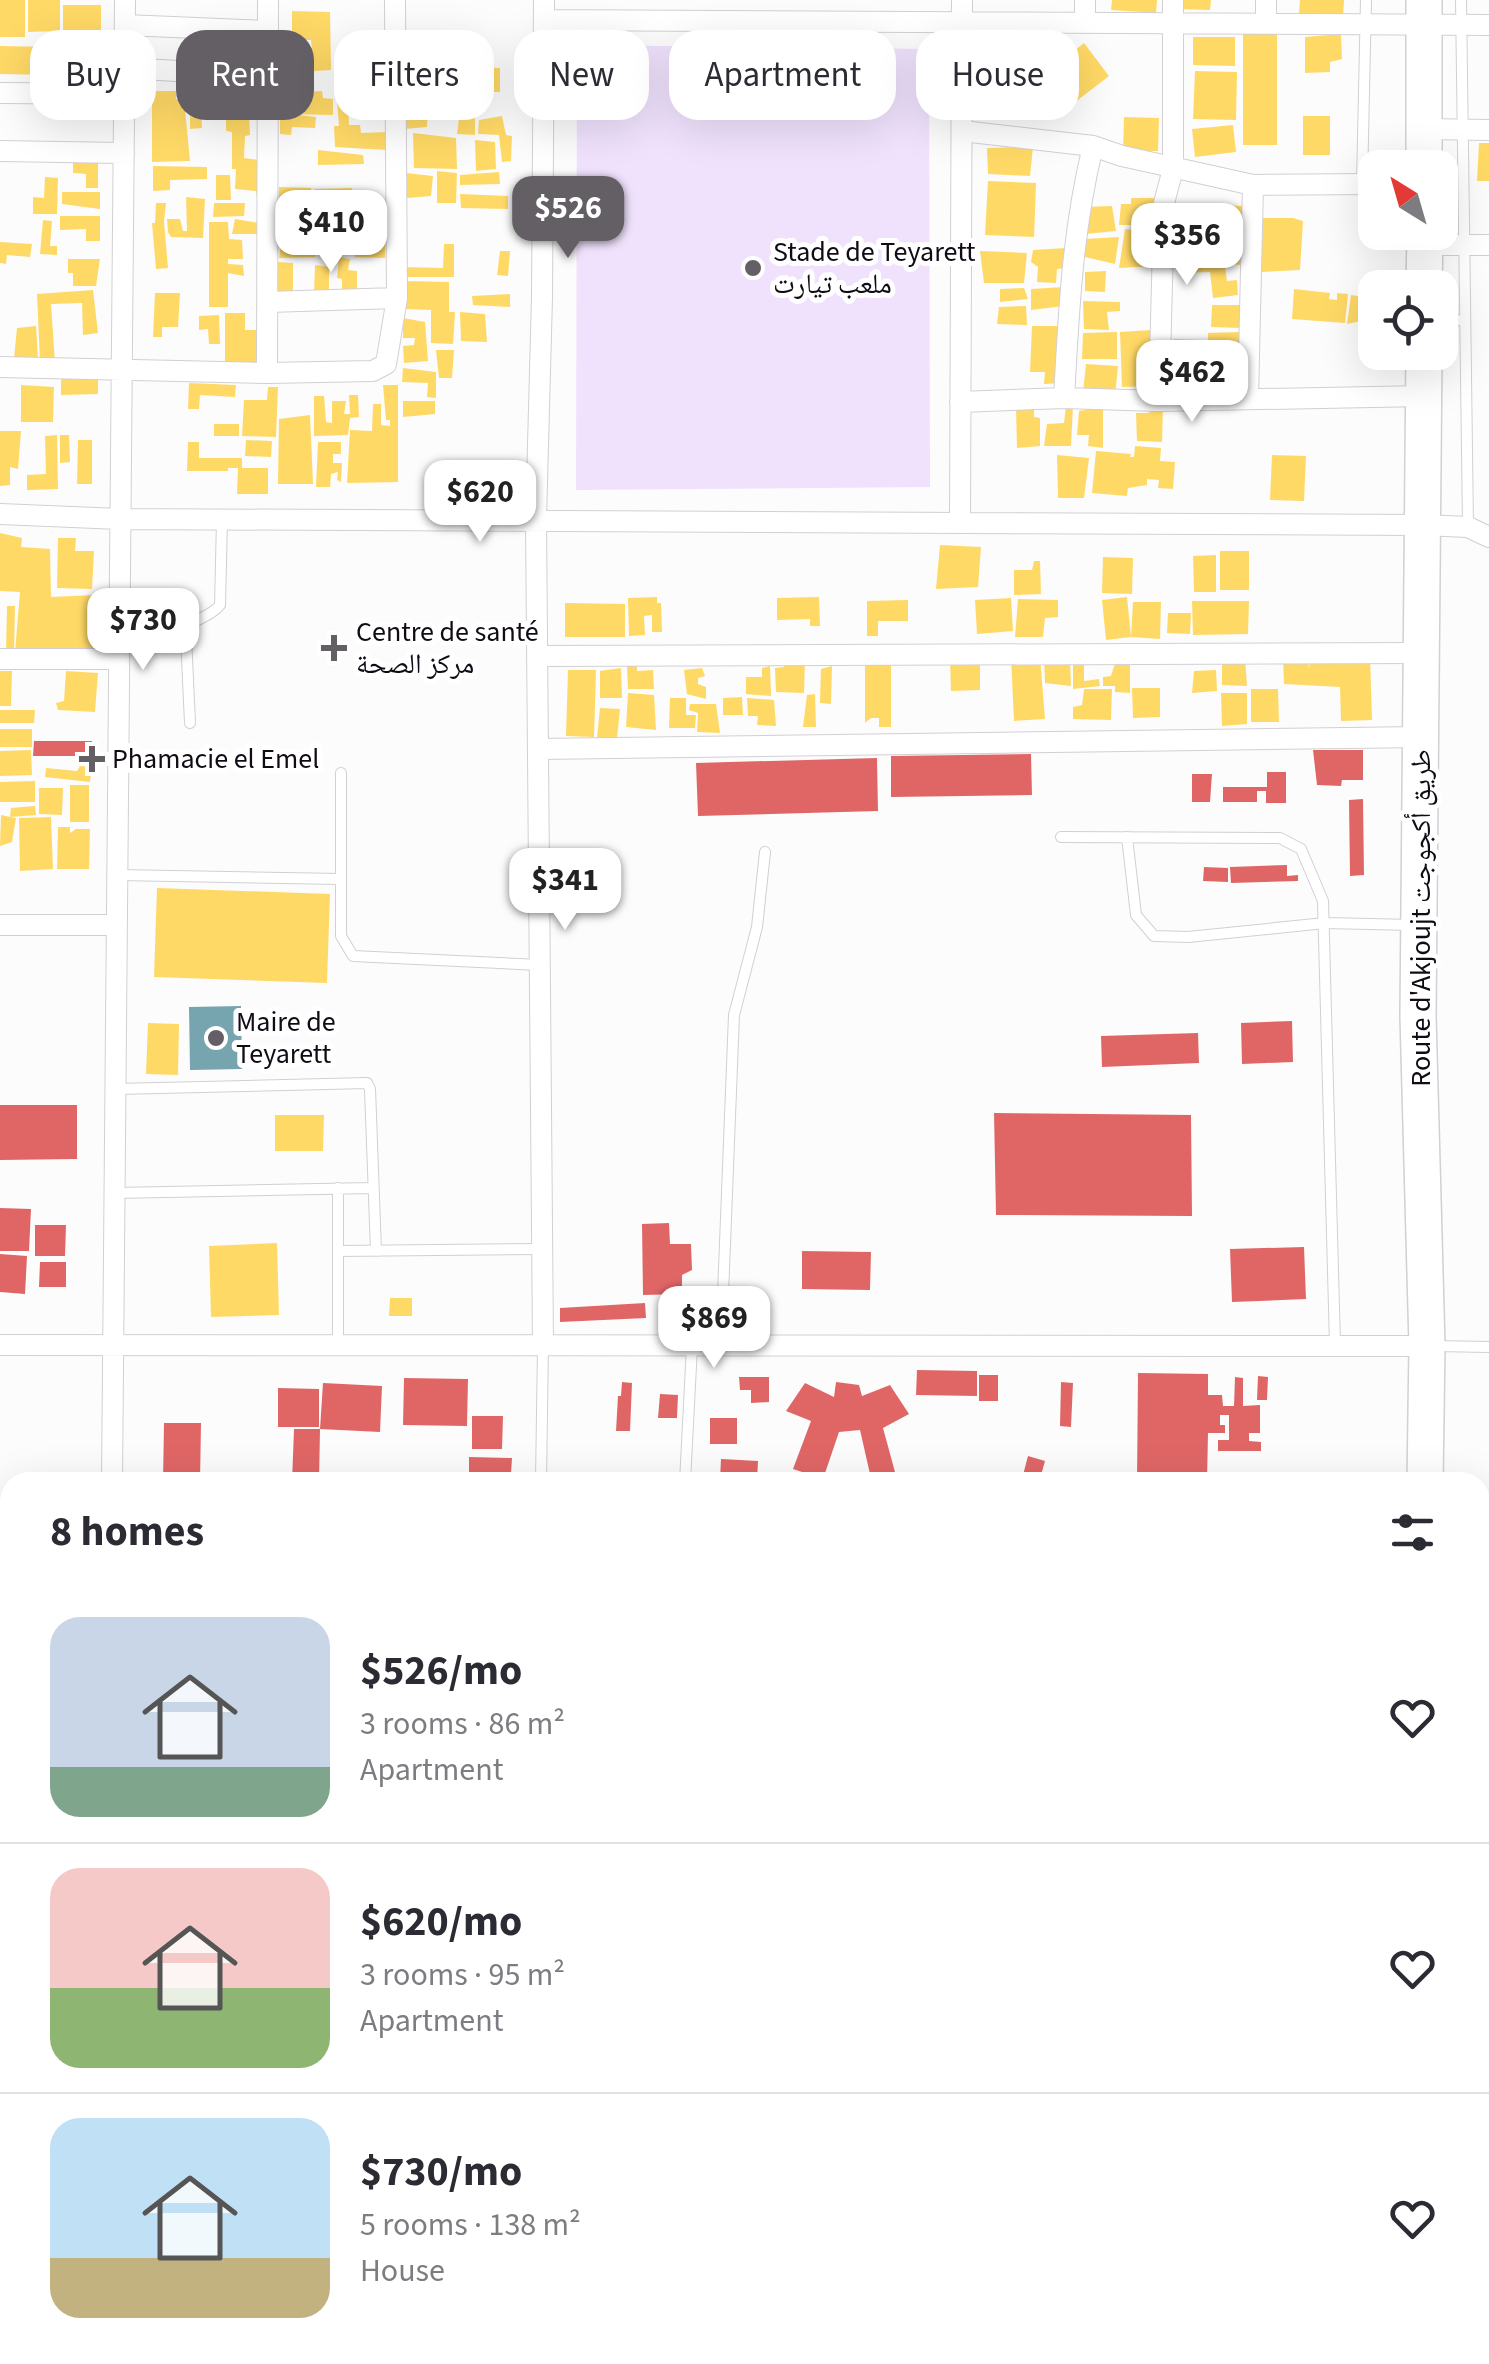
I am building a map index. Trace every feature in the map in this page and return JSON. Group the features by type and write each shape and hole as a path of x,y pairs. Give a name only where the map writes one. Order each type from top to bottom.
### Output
{"highway":[{"path":"1424,12 1424,150"},
{"name":"Route d'Akjoujt طريق أكجوجت","path":"1424,370 1418,1016 1427,1346 1425,1472"}],"street":[{"path":"125,0 125,30"},
{"path":"268,0 268,30"},
{"path":"0,367 267,372 380,369 390,357 396,298 395,0"},
{"path":"1159,401 1164,203 1172,168 1173,0"},
{"path":"1266,0 1266,22"},
{"path":"543,1345 536,520 544,10 1085,11 1173,22 1366,24 1424,12 1461,25 1489,25"},
{"path":"960,522 962,10"},
{"path":"125,25 244,30"},
{"path":"0,93 30,93"},
{"path":"112,1472 124,120"},
{"path":"267,120 267,372"},
{"path":"1424,130 1489,130"},
{"path":"962,131 1093,146 1253,185 1358,184"},
{"path":"1064,398 1072,247 1093,146"},
{"path":"0,151 124,153"},
{"path":"1248,398 1253,185"},
{"path":"1458,244 1489,246"},
{"path":"268,302 396,298"},
{"path":"960,402 1424,396"},
{"path":"0,514 222,519 1423,526 1468,528 1489,537"},
{"path":"537,656 1423,653"},
{"path":"0,659 118,659"},
{"path":"538,749 1422,737"},
{"path":"0,924 115,925"},
{"path":"0,1345 1427,1346"}],"lane":[{"path":"1366,0 1368,150"},
{"path":"1461,0 1468,528"},
{"path":"1458,320 1464,320"},
{"path":"190,723 186,636 194,620 220,606 222,519"},
{"path":"341,773 341,936 353,956 540,965"},
{"path":"1061,837 1224,837 1291,841 1301,849 1324,901 1335,1346"},
{"path":"1128,837 1136,915 1154,936 1188,937 1325,924 1420,925"},
{"path":"721,1346 734,1015 757,927 765,852"},
{"path":"116,875 341,879"},
{"path":"114,1089 361,1081 370,1089 376,1250"},
{"path":"338,1188 338,1346"},
{"path":"113,1193 372,1188"},
{"path":"338,1251 542,1250"},
{"path":"541,1472 543,1345"},
{"path":"685,1472 692,1346"},
{"path":"1427,1346 1489,1347"}],"shaded area":[{"name":"Stade de Teyarett ملعب تيارت","path":"649,46 669,46 669,120 896,120 896,49 916,49 916,120 929,120 930,487 576,490 577,120 649,120"}],"building: Homes":[{"path":"0,0 25,0 25,37 0,37"},
{"path":"28,0 60,0 60,30 28,32"},
{"path":"1112,0 1157,0 1156,13 1111,10"},
{"path":"1177,0 1211,0 1210,10 1177,9"},
{"path":"1300,0 1344,0 1343,17 1299,14"},
{"path":"63,5 101,5 101,30 63,30"},
{"path":"292,11 330,12 331,70 314,71 314,30 292,30"},
{"path":"1277,28 1277,145 1243,145 1243,29"},
{"path":"1341,34 1342,59 1330,62 1330,72 1305,73 1305,37"},
{"path":"1193,37 1235,37 1235,66 1193,65"},
{"path":"1084,43 1109,76 1079,99 1079,47"},
{"path":"0,46 30,47 30,75 0,74"},
{"path":"494,68 500,68 500,92 494,92"},
{"path":"1195,71 1237,72 1236,120 1193,119"},
{"path":"156,91 176,91 176,120 186,120 190,161 152,162"},
{"path":"314,91 322,91 323,98 333,99 333,115 314,115"},
{"path":"502,116 506,135 512,136 511,161 502,162 499,135 478,134 479,120"},
{"path":"1303,116 1330,116 1330,155 1303,155"},
{"path":"316,117 315,128 292,127 291,135 280,134 280,120"},
{"path":"1124,117 1159,118 1158,151 1123,151"},
{"path":"190,120 202,120 202,128 190,129"},
{"path":"226,120 249,120 244,158 259,160 259,207 256,191 235,189 232,132 226,131"},
{"path":"339,120 349,120 349,125 360,125 361,133 387,132 387,150 335,147 334,126 339,126"},
{"path":"405,120 427,120 427,127 404,129"},
{"path":"459,120 475,120 475,135 457,134"},
{"path":"1233,125 1236,152 1195,157 1192,129"},
{"path":"413,133 456,138 457,169 414,168"},
{"path":"475,140 495,142 496,169 476,171"},
{"path":"1479,143 1489,143 1489,181 1477,181"},
{"path":"1033,147 1030,176 988,174 987,148"},
{"path":"318,150 363,155 364,164 318,165"},
{"path":"73,161 98,162 98,188 86,188 86,174 73,173"},
{"path":"153,166 207,167 207,179 170,180 170,190 153,191"},
{"path":"437,171 457,173 456,203 437,203"},
{"path":"499,172 500,184 460,185 460,175"},
{"path":"406,173 433,176 431,196 407,198"},
{"path":"216,175 230,175 231,200 216,200"},
{"path":"45,177 58,178 57,214 33,214 33,197 44,198"},
{"path":"988,181 1036,183 1034,237 985,235"},
{"path":"279,187 311,188 310,204 279,202"},
{"path":"352,188 352,205 315,202 315,189"},
{"path":"62,192 100,192 100,209 62,204"},
{"path":"460,194 508,196 508,209 461,208"},
{"path":"186,197 205,199 203,238 171,237 168,232 167,219 180,219 183,231 187,231"},
{"path":"1131,198 1154,198 1155,225 1119,225 1121,204 1131,204"},
{"path":"156,203 166,203 168,268 156,269 152,223"},
{"path":"214,203 245,203 244,216 213,217"},
{"path":"1212,205 1244,206 1244,235 1212,235"},
{"path":"1112,206 1116,231 1085,234 1083,207"},
{"path":"60,216 100,216 100,241 86,241 86,229 60,230"},
{"path":"1263,218 1303,221 1300,270 1261,272"},
{"path":"235,219 259,223 260,234 232,234"},
{"path":"279,219 347,221 349,251 315,250 315,257 279,258 281,242 316,242 315,234 278,234"},
{"path":"43,220 52,221 50,246 57,246 57,255 40,254"},
{"path":"351,221 385,221 385,258 355,257"},
{"path":"209,222 228,222 229,239 242,240 243,259 228,259 228,264 243,265 244,276 228,273 228,307 209,307"},
{"path":"1125,229 1153,232 1154,266 1119,268"},
{"path":"1119,237 1115,264 1085,257 1085,239"},
{"path":"1209,240 1210,268 1225,266 1227,281 1237,280 1238,295 1213,298 1210,272 1180,273 1179,241"},
{"path":"0,242 32,244 30,257 7,255 6,264 0,263"},
{"path":"444,244 454,244 454,277 403,277 403,267 443,268"},
{"path":"1215,247 1242,250 1240,265 1213,262"},
{"path":"1066,248 1069,268 1057,269 1056,283 1037,282 1038,267 1031,262 1033,250"},
{"path":"500,251 510,251 508,276 497,275"},
{"path":"980,251 1027,253 1024,283 984,283"},
{"path":"339,257 350,259 348,270 357,271 357,295 342,294 342,279 337,278"},
{"path":"68,259 100,259 96,286 73,286"},
{"path":"278,262 293,263 293,294 278,295"},
{"path":"315,265 329,267 329,295 314,294"},
{"path":"1106,271 1105,292 1085,291 1085,272"},
{"path":"403,281 449,282 449,312 455,312 453,344 431,343 431,310 405,309"},
{"path":"1064,287 1064,306 1031,310 1031,289"},
{"path":"1024,288 1028,299 1000,302 1000,289"},
{"path":"1294,289 1330,293 1329,299 1337,300 1337,293 1348,294 1345,323 1292,319"},
{"path":"93,290 98,333 83,335 82,303 51,304 55,363 40,362 37,294"},
{"path":"155,293 180,293 178,327 162,327 162,337 153,337"},
{"path":"510,294 510,307 473,305 472,296"},
{"path":"1351,295 1358,296 1358,322 1347,324"},
{"path":"1083,301 1120,302 1120,311 1107,312 1109,330 1084,329"},
{"path":"1212,305 1241,305 1241,328 1211,327"},
{"path":"1026,306 1027,325 997,324 999,307"},
{"path":"460,312 485,314 487,342 461,341"},
{"path":"225,313 245,313 245,330 257,330 257,365 225,365"},
{"path":"219,315 220,344 209,344 208,329 199,330 199,316"},
{"path":"403,318 425,322 428,361 404,363 403,346 414,345 415,338 403,338"},
{"path":"36,326 38,359 14,358 17,328"},
{"path":"1032,326 1065,326 1062,383 1044,384 1045,372 1030,372"},
{"path":"1151,330 1153,386 1122,387 1120,332"},
{"path":"1117,332 1117,359 1082,359 1083,333"},
{"path":"1241,332 1242,388 1209,389 1208,333"},
{"path":"1174,339 1203,340 1204,392 1172,390"},
{"path":"436,350 454,350 452,378 439,378"},
{"path":"1086,364 1118,366 1115,396 1083,393"},
{"path":"403,368 436,372 436,398 427,397 428,383 402,382"},
{"path":"98,376 98,394 61,395 61,377"},
{"path":"189,383 236,385 235,397 200,395 199,409 188,409"},
{"path":"21,385 54,387 53,422 21,422"},
{"path":"383,385 398,385 398,482 347,483 350,430 372,431 373,404 381,404 381,425 390,426"},
{"path":"268,387 278,387 276,437 242,436 244,400 267,400"},
{"path":"349,395 358,395 359,417 350,418 348,435 314,436 314,396 324,396 326,422 332,423 332,401 346,401 344,414 350,414"},
{"path":"403,401 435,401 435,414 403,417"},
{"path":"1073,405 1071,446 1044,446 1047,424 1064,423 1066,406"},
{"path":"1151,406 1163,406 1162,442 1137,441 1136,413 1149,413"},
{"path":"1034,407 1034,417 1040,418 1040,446 1017,448 1016,408"},
{"path":"1103,407 1103,448 1088,446 1089,435 1077,435 1079,411"},
{"path":"310,415 313,484 278,484 279,419"},
{"path":"214,424 239,424 239,436 214,436"},
{"path":"0,431 21,431 18,469 10,467 10,485 0,486"},
{"path":"57,435 58,489 27,490 27,475 46,474 45,436"},
{"path":"60,435 69,435 70,462 60,463"},
{"path":"78,440 92,440 92,484 77,484"},
{"path":"246,440 272,441 271,457 245,456"},
{"path":"188,442 199,442 199,458 242,458 242,468 268,468 268,494 237,494 238,468 187,471"},
{"path":"318,442 341,442 341,454 333,454 333,463 342,463 341,482 337,480 338,472 331,474 330,487 316,487"},
{"path":"1135,446 1161,448 1160,461 1175,462 1173,489 1158,488 1159,480 1147,479 1147,485 1128,488 1127,496 1092,493 1096,451 1134,457"},
{"path":"1057,455 1089,458 1084,498 1058,498"},
{"path":"1272,455 1306,456 1304,501 1270,500"},
{"path":"0,533 22,538 21,547 50,549 51,597 94,595 94,649 15,652 20,592 0,591"},
{"path":"58,538 76,538 75,551 94,551 92,589 57,588"},
{"path":"940,545 981,547 978,587 936,589"},
{"path":"1220,551 1249,551 1249,590 1220,590"},
{"path":"1216,555 1216,592 1194,592 1193,556"},
{"path":"1103,557 1133,558 1132,594 1102,593"},
{"path":"1034,561 1040,561 1041,594 1014,595 1014,570 1032,570"},
{"path":"657,597 657,603 661,603 662,632 652,632 652,615 644,616 645,635 629,636 628,598"},
{"path":"819,597 820,626 810,626 810,619 777,620 777,598"},
{"path":"1127,597 1131,637 1106,640 1102,600"},
{"path":"1011,598 1013,631 977,634 975,600"},
{"path":"1018,599 1058,600 1058,617 1045,618 1043,637 1015,637"},
{"path":"908,600 908,621 878,621 878,636 867,636 867,601"},
{"path":"1192,601 1249,601 1248,634 1193,635"},
{"path":"1133,602 1161,602 1160,639 1131,637"},
{"path":"565,603 625,604 625,637 565,637"},
{"path":"7,606 15,606 14,653 6,653"},
{"path":"1168,613 1191,613 1190,634 1167,633"},
{"path":"1370,656 1372,720 1341,721 1340,687 1284,684 1283,658 1308,657 1309,669 1310,658"},
{"path":"1011,657 1040,657 1045,719 1014,721"},
{"path":"1044,657 1070,661 1071,686 1045,683"},
{"path":"1245,658 1247,686 1222,685 1222,662"},
{"path":"805,659 804,693 776,692 775,668 784,667 785,660"},
{"path":"950,659 980,659 980,690 951,691"},
{"path":"1084,661 1084,681 1099,679 1100,686 1073,689 1073,662"},
{"path":"1130,661 1130,693 1115,692 1115,686 1103,686 1103,677 1111,676 1115,663"},
{"path":"865,665 891,665 891,727 879,727 879,718 865,723"},
{"path":"627,666 637,666 637,671 653,670 654,689 628,689"},
{"path":"770,666 771,696 746,694 746,677 762,677 762,668"},
{"path":"832,666 831,704 820,703 821,669"},
{"path":"621,668 622,698 600,698 600,671"},
{"path":"702,668 705,676 698,678 698,684 706,687 706,699 687,694 684,670"},
{"path":"568,670 596,670 594,737 566,736"},
{"path":"1216,670 1217,691 1192,693 1194,671"},
{"path":"0,671 12,671 11,706 0,706"},
{"path":"66,671 98,673 95,712 58,710 56,703 64,701"},
{"path":"1132,688 1160,688 1160,717 1133,718"},
{"path":"1084,689 1112,689 1111,720 1073,719 1073,707 1082,705"},
{"path":"1251,689 1278,689 1279,722 1251,722"},
{"path":"628,693 654,695 656,730 626,727"},
{"path":"1221,693 1247,693 1247,724 1222,726"},
{"path":"815,694 816,727 803,727 807,695"},
{"path":"742,697 743,715 723,715 723,698"},
{"path":"670,698 686,698 686,715 696,715 695,728 669,728"},
{"path":"747,698 774,700 776,726 757,725 758,716 748,716"},
{"path":"690,704 716,704 720,733 697,732 698,713 689,710"},
{"path":"600,708 620,709 617,738 597,738"},
{"path":"0,710 35,710 34,723 0,723"},
{"path":"0,729 32,729 32,747 0,747"},
{"path":"31,750 32,775 0,776 0,751"},
{"path":"80,766 92,767 90,782 45,777 46,768 77,771"},
{"path":"35,781 35,802 0,802 0,782"},
{"path":"70,785 89,785 89,822 70,822"},
{"path":"39,788 63,788 62,815 39,814"},
{"path":"35,806 36,815 10,817 11,808"},
{"path":"1,815 16,818 12,842 0,846"},
{"path":"51,817 53,869 20,871 19,818"},
{"path":"58,827 70,827 70,833 90,829 89,869 57,869"},
{"path":"157,888 330,894 327,983 154,977"},
{"path":"148,1023 179,1024 178,1075 146,1074"},
{"path":"275,1115 324,1115 323,1151 275,1151"},
{"path":"277,1243 279,1315 211,1317 209,1246"},
{"path":"390,1298 412,1298 412,1316 389,1316"}],"building: Shops":[{"path":"34,741 92,741 92,762 78,762 77,756 33,756"},
{"path":"1313,750 1363,750 1363,780 1342,780 1341,786 1317,785"},
{"path":"1031,754 1032,795 891,797 891,756"},
{"path":"877,758 878,811 698,816 696,763"},
{"path":"1267,772 1286,772 1286,803 1266,803 1266,791 1257,791 1257,802 1223,802 1223,787 1267,787"},
{"path":"1192,774 1212,774 1210,802 1192,802"},
{"path":"1363,799 1364,875 1350,876 1349,800"},
{"path":"1287,865 1287,876 1298,875 1298,881 1231,883 1230,867"},
{"path":"1204,867 1228,868 1228,882 1203,881"},
{"path":"1292,1021 1293,1062 1242,1064 1241,1023"},
{"path":"1198,1033 1199,1063 1102,1067 1101,1036"},
{"path":"0,1105 77,1105 77,1159 0,1160"},
{"path":"994,1113 1191,1115 1192,1216 996,1215"},
{"path":"0,1208 31,1209 29,1251 0,1251"},
{"path":"669,1223 670,1244 691,1244 692,1270 682,1275 682,1294 643,1295 642,1224"},
{"path":"35,1225 66,1225 65,1256 35,1256"},
{"path":"1304,1247 1306,1299 1232,1302 1230,1249"},
{"path":"802,1251 871,1252 870,1290 802,1289"},
{"path":"0,1254 27,1256 25,1294 0,1292"},
{"path":"40,1262 66,1262 66,1287 39,1287"},
{"path":"645,1303 646,1318 560,1322 560,1308"},
{"path":"917,1370 977,1371 977,1396 916,1395"},
{"path":"1138,1373 1208,1374 1208,1395 1222,1395 1223,1406 1234,1406 1235,1377 1243,1378 1243,1406 1260,1405 1260,1433 1249,1433 1249,1441 1261,1442 1261,1451 1218,1451 1218,1440 1229,1440 1229,1415 1220,1415 1225,1433 1208,1433 1207,1472 1137,1472"},
{"path":"979,1375 998,1375 998,1401 979,1401"},
{"path":"1258,1376 1268,1377 1267,1400 1257,1400"},
{"path":"739,1377 769,1377 769,1402 751,1403 751,1390 740,1390"},
{"path":"404,1378 468,1379 467,1426 403,1425"},
{"path":"622,1382 632,1383 630,1431 616,1431"},
{"path":"836,1382 859,1385 862,1396 890,1385 909,1414 883,1428 895,1472 870,1472 860,1430 839,1432 825,1472 793,1469 811,1421 786,1411 805,1383 834,1397"},
{"path":"1061,1382 1073,1383 1071,1427 1060,1426"},
{"path":"323,1383 382,1386 380,1432 320,1429"},
{"path":"278,1388 319,1389 319,1427 278,1427"},
{"path":"660,1394 678,1395 677,1418 658,1418"},
{"path":"472,1416 503,1416 502,1449 472,1449"},
{"path":"710,1418 737,1418 737,1444 710,1444"},
{"path":"164,1423 201,1423 200,1472 163,1472"},
{"path":"294,1429 320,1429 319,1472 292,1472"},
{"path":"1028,1456 1045,1461 1042,1472 1024,1472"},
{"path":"469,1457 512,1458 511,1472 469,1472"},
{"path":"721,1459 758,1461 757,1472 720,1472"}],"building: Public":[{"name":"Maire de Teyarett","path":"241,1006 242,1069 190,1070 189,1007"}],"place":[{"name":"Stade de Teyarett ملعب تيارت","path":"753,268"},
{"name":"Centre de santé مركز الصحة","path":"334,648"},
{"name":"Phamacie el Emel","path":"92,759"},
{"name":"Maire de Teyarett","path":"216,1038"}]}
